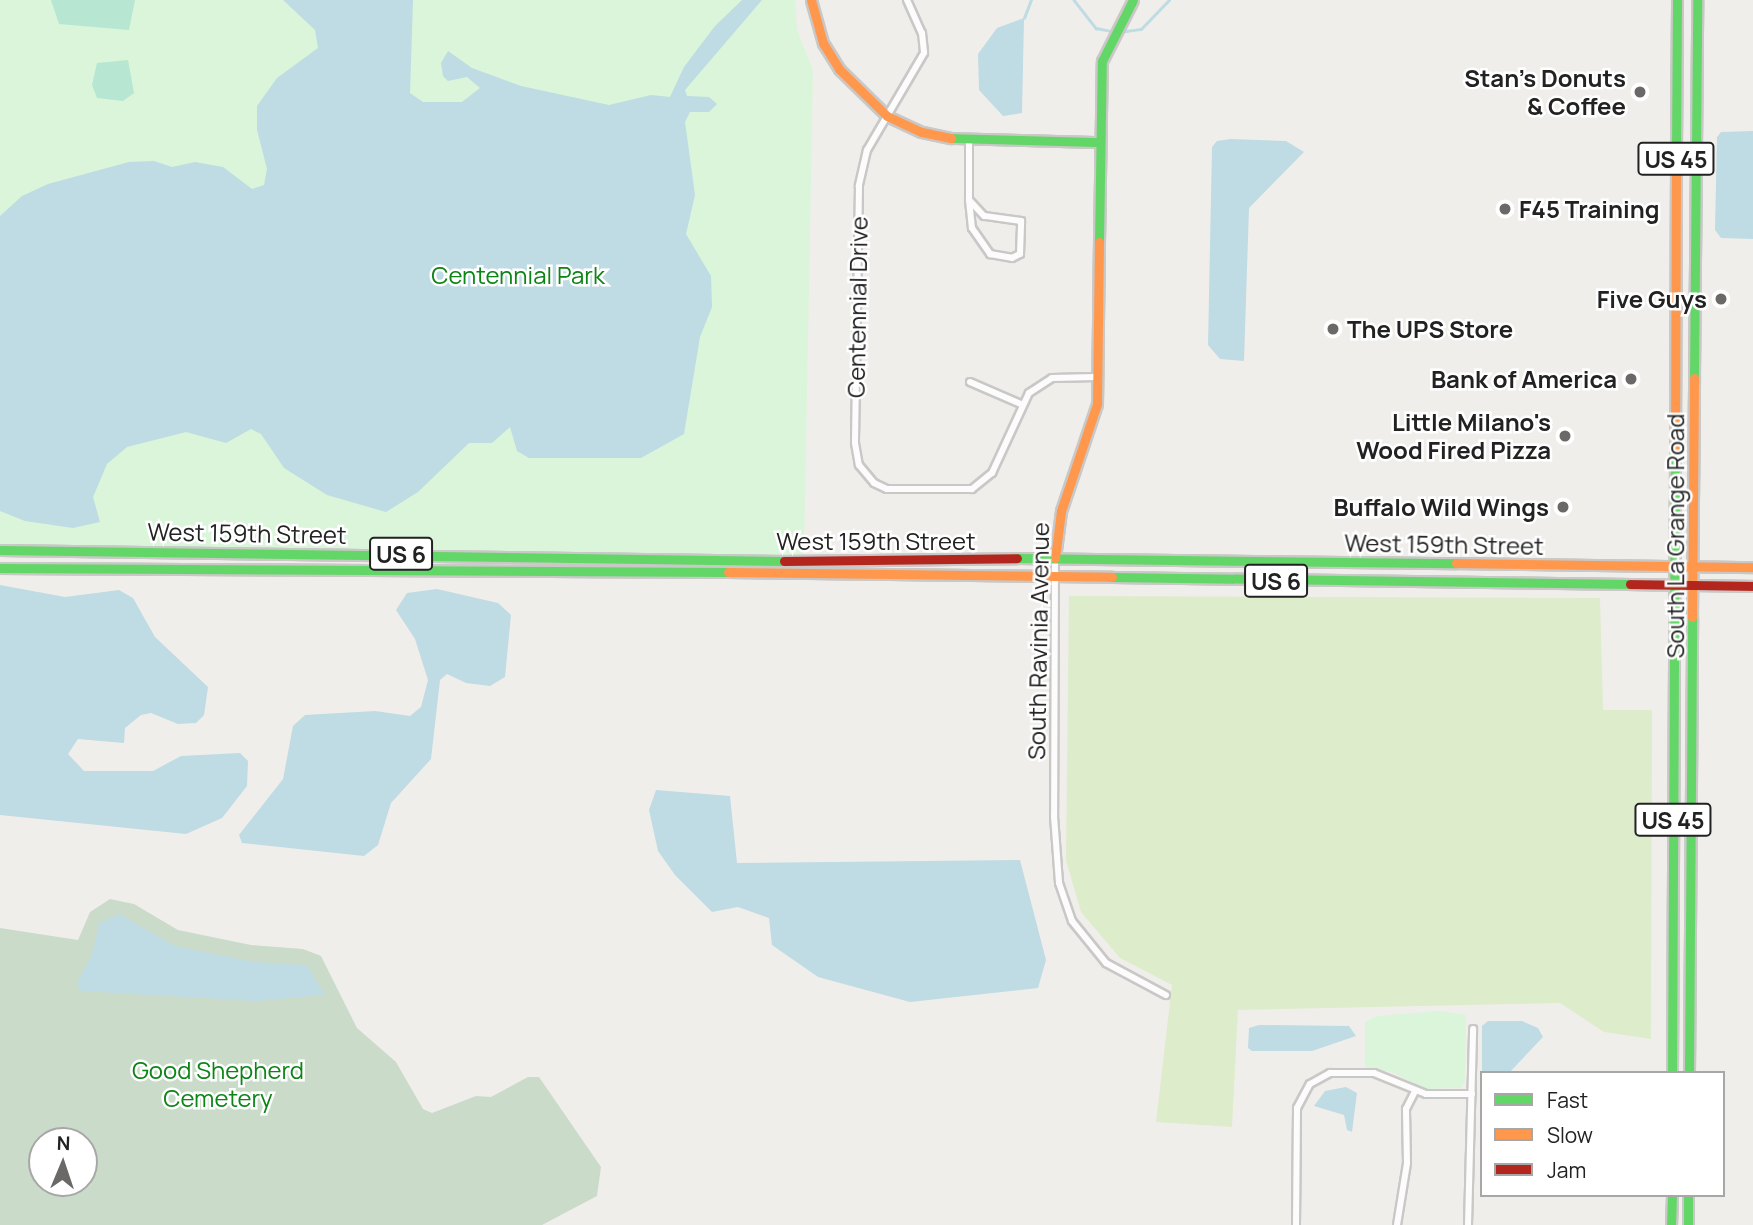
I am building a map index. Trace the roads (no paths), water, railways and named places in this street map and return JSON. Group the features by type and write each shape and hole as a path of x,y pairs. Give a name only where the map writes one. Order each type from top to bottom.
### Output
{"main road":[{"path":"811,0 823,43 839,69 887,116 922,132 969,142 1098,142"},
{"name":"South Ravinia Avenue","path":"1055,558 1061,511 1097,404 1098,142 1102,61 1110,38 1133,0"},
{"name":"South La Grange Road","path":"1672,1071 1677,0"},
{"name":"South La Grange Road","path":"1689,1071 1697,0"},
{"name":"West 159th Street","path":"0,550 250,551 802,561 1055,558 1753,567"},
{"path":"248,567 250,551"},
{"name":"West 159th Street","path":"0,568 248,567 1753,586"},
{"path":"1671,1225 1672,1197"},
{"path":"1688,1197 1688,1225"}],"street":[{"name":"Centennial Drive","path":"906,0 922,33 924,53 867,150 859,186 855,443 865,474 887,489 959,492 983,482 1001,456 1021,404"},
{"path":"969,142 969,200 972,228 984,249 1000,257 1020,254 1021,221 984,216 969,200"},
{"path":"970,383 1021,404 1041,383 1052,378 1096,377"},
{"name":"South Ravinia Avenue","path":"1055,558 1054,817 1059,883 1072,921 1106,963 1166,995"},
{"path":"1468,1225 1473,1029"},
{"path":"1296,1225 1297,1108 1310,1084 1330,1073 1374,1073 1415,1091 1472,1094"},
{"path":"1397,1225 1407,1163 1406,1109 1415,1091"}],"water":[{"path":"283,0 413,0 410,93 423,102 462,102 480,88 467,77 448,81 443,76 441,63 448,51 472,68 521,86 609,105 651,95 670,97 684,67 715,26 742,0 762,0 685,90 687,96 709,97 717,104 709,112 690,112 685,122 695,195 686,234 711,276 712,307 700,337 684,434 641,458 529,458 517,451 510,427 492,443 469,443 418,492 386,512 327,495 284,468 261,434 251,429 226,443 186,432 127,447 107,464 93,497 100,522 73,528 25,521 0,511 0,216 22,196 48,184 129,162 154,161 172,167 195,162 223,167 252,189 264,185 267,169 257,130 257,106 277,78 318,48 315,30"},
{"path":"1024,18 1022,113 1003,116 979,90 978,54 997,28"},
{"path":"1753,131 1753,239 1721,238 1715,230 1717,137 1721,132"},
{"path":"1217,141 1286,141 1304,152 1249,208 1244,361 1220,359 1208,345 1212,147"},
{"path":"0,585 65,597 119,590 133,598 155,637 208,687 204,715 196,723 178,724 151,713 141,715 125,728 124,743 78,739 68,754 84,771 153,771 181,756 240,753 248,761 247,786 222,818 186,834 0,815"},
{"path":"437,589 498,603 511,615 505,677 490,686 466,683 447,674 440,680 431,759 391,803 378,845 364,856 242,843 239,835 283,779 293,726 305,715 375,711 410,716 421,707 428,680 415,639 396,610 407,593"},
{"path":"656,790 730,796 737,863 1020,860 1046,960 1038,988 910,1002 818,977 772,945 769,918 738,907 712,912 675,875 658,851 649,810"},
{"path":"119,914 175,946 254,962 307,965 325,995 256,1001 81,991 77,983 93,952 99,923"},
{"path":"1488,1021 1522,1021 1538,1028 1543,1037 1511,1071 1482,1071 1482,1026"},
{"path":"1259,1025 1349,1026 1356,1036 1312,1051 1252,1051 1248,1048 1249,1028"},
{"path":"1346,1087 1357,1093 1352,1132 1347,1130 1344,1115 1314,1106 1325,1091"}],"waterway":[{"path":"1024,18 1031,0"},
{"path":"1074,0 1096,28 1112,31"},
{"path":"1119,32 1141,29 1169,0"}],"place":[{"name":"Stan's Donuts & Coffee","path":"1640,92"},
{"name":"F45 Training","path":"1505,209"},
{"name":"Five Guys","path":"1721,299"},
{"name":"The UPS Store","path":"1333,329"},
{"name":"Bank of America","path":"1631,379"},
{"name":"Little Milano's Wood Fired Pizza","path":"1565,436"},
{"name":"Buffalo Wild Wings","path":"1563,507"}],"park label":[{"name":"Centennial Park","path":"518,275"},
{"name":"Good Shepherd Cemetery","path":"218,1084"}]}
